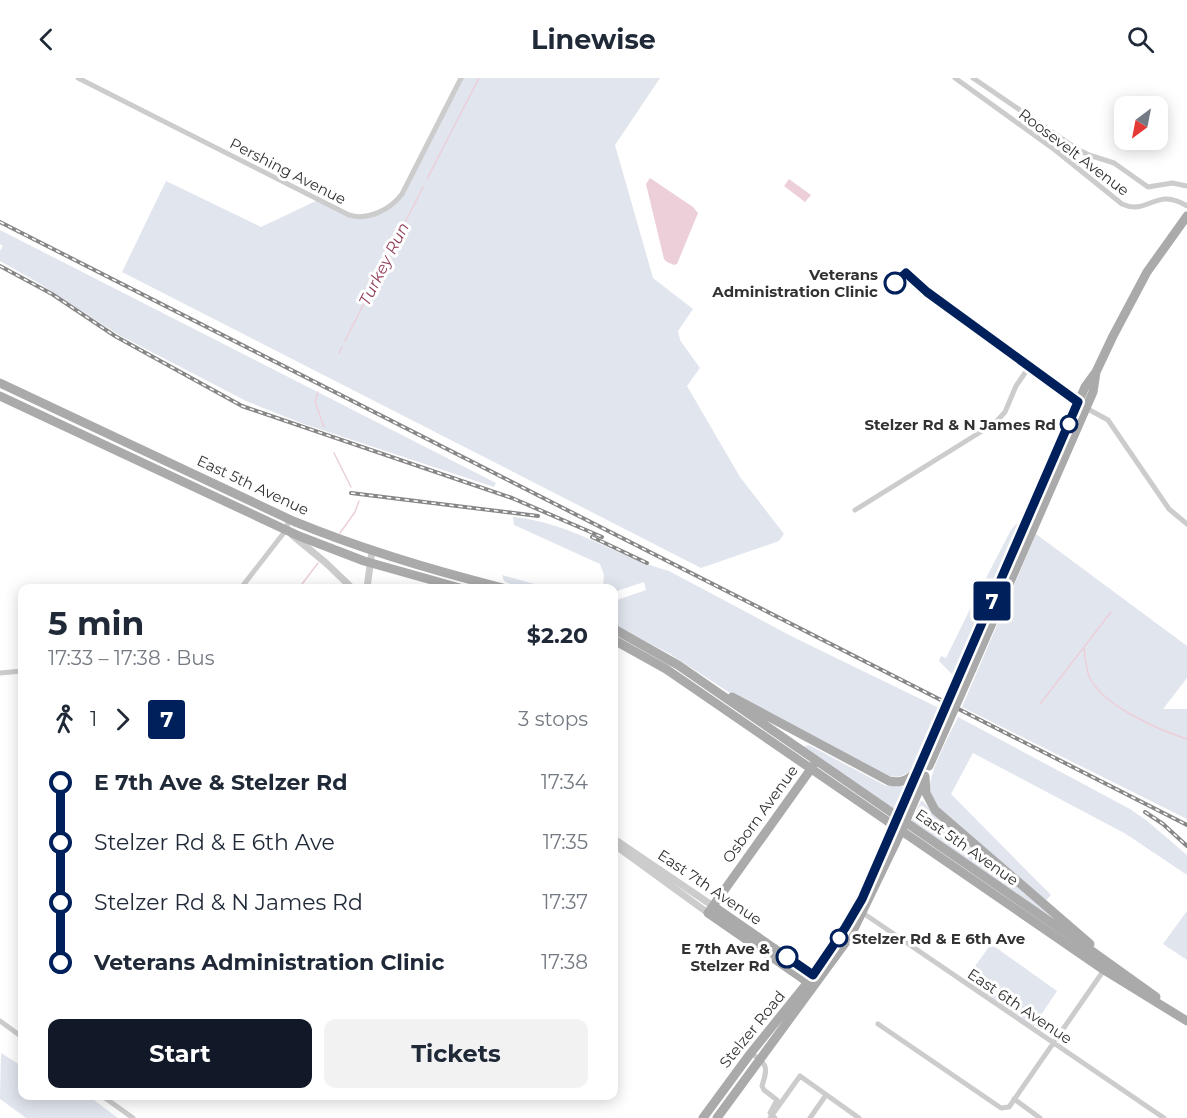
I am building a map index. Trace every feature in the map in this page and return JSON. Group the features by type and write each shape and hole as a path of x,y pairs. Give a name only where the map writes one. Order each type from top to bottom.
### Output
{"main road":[{"name":"Stelzer Road","path":"703,1118 751,1053 851,935 863,913 1082,405 1088,382 1096,372 1147,272 1187,216"},
{"name":"East 5th Avenue","path":"0,384 336,539 423,567 488,584"},
{"name":"East 5th Avenue","path":"0,396 286,530 370,563 446,584"},
{"name":"East 5th Avenue","path":"618,631 678,665 814,766"},
{"name":"East 5th Avenue","path":"618,641 677,676 814,766 1183,1019"},
{"path":"678,665 742,703 889,780 899,782 909,779 924,769 926,793 933,808 1084,938 1106,967"},
{"name":"Osborn Avenue","path":"710,909 814,766"},
{"name":"Stelzer Road","path":"717,1118 814,981 854,914 892,842"},
{"name":"East 7th Avenue","path":"710,909 780,962 814,981"},
{"name":"East 7th Avenue","path":"710,909 814,981"},
{"path":"780,962 792,973 797,982 799,990 796,999"}],"street":[{"name":"Pershing Avenue","path":"78,78 342,212 358,217 389,207 402,194 461,78"},
{"name":"Roosevelt Avenue","path":"956,78 1055,150 1122,204 1135,208 1172,198 1187,206"},
{"name":"Roosevelt Avenue","path":"973,78 1077,148 1089,155 1114,163 1148,187 1172,183 1187,186"},
{"path":"855,510 995,423 1005,412 1016,386 1029,367 1082,405 1108,420 1169,509 1187,524"},
{"path":"244,584 286,530 289,519"},
{"path":"286,530 326,562 348,584"},
{"path":"367,584 372,551"},
{"path":"0,673 18,671"},
{"name":"East 7th Avenue","path":"618,842 710,909"},
{"name":"East 7th Avenue","path":"618,847 710,909"},
{"name":"East 6th Avenue","path":"863,913 1164,1118"},
{"path":"878,1024 1001,1108 1009,1107 1106,967"},
{"path":"0,1021 18,1034"},
{"path":"751,1053 766,1066 763,1089 777,1100 770,1113 772,1117"},
{"path":"772,1117 800,1076 851,1116 859,1118"},
{"path":"810,1118 826,1095"},
{"path":"1014,1099 1040,1118"},
{"path":"108,1100 133,1118"}],"shaded area":[{"path":"461,78 660,78 615,145 653,278 693,309 678,331 680,340 700,368 687,386 740,477 784,534 779,541 701,568 122,272 166,181 261,227 318,200 353,217 381,211 398,199"},
{"path":"650,178 693,207 698,213 677,264 674,265 664,259 646,184"},
{"path":"789,179 811,195 805,202 784,186"},
{"path":"0,230 496,483 494,487 301,423 246,401 119,335 0,261 0,251 3,246 0,244"},
{"path":"513,517 554,525 649,565 669,571 791,636 939,708 912,769 902,776 889,776 741,700 670,654 618,627 618,600 646,590 644,582 618,591 618,584 603,584 604,575 600,564 514,525"},
{"path":"1016,524 1019,524 954,676 939,661 941,656 946,658 975,599 975,593 985,580"},
{"path":"1036,534 1187,646 1187,678 1163,709 1187,709 1187,819 962,707"},
{"path":"502,575 535,584 512,584 504,581"},
{"path":"958,717 1130,809 1146,820 1187,855 1187,875 1126,834 973,753 951,794 1051,895 1045,901 939,808 933,798 930,787 933,771"},
{"path":"809,745 886,786 906,787 895,810 805,750 805,746"},
{"path":"921,801 939,820 1057,921 911,822"},
{"path":"1187,911 1187,960 1163,944"},
{"path":"991,944 1057,991 1033,1027 965,980"},
{"path":"1,1053 18,1064 18,1100 94,1100 118,1118 26,1118 0,1099"}],"waterway":[{"name":"Turkey Run","path":"427,179 479,78"},
{"name":"Turkey Run","path":"345,341 423,187"},
{"name":"Turkey Run","path":"339,353 342,347"},
{"name":"Turkey Run","path":"318,392 315,402 324,427"},
{"name":"Turkey Run","path":"334,453 351,487"},
{"name":"Turkey Run","path":"340,533 355,512 359,501"},
{"name":"Turkey Run","path":"302,584 318,563"},
{"path":"1040,704 1111,612"},
{"path":"1084,648 1089,676 1105,697 1147,723 1187,739"}],"railway":[{"path":"0,222 1187,825"},
{"path":"0,266 52,294 115,336 242,406 512,498 602,537"},
{"path":"351,493 538,516"},
{"path":"592,537 647,563"},
{"path":"1145,812 1163,824 1187,846"}],"bus line":[{"name":"7","path":"787,957 813,975 862,899 1078,402 927,292 906,273 895,283"}],"place":[{"name":"Veterans Administration Clinic","path":"895,283"},
{"name":"Stelzer Rd & N James Rd","path":"1069,424"},
{"name":"Stelzer Rd & E 6th Ave","path":"839,938"},
{"name":"E 7th Ave & Stelzer Rd","path":"787,957"}]}
